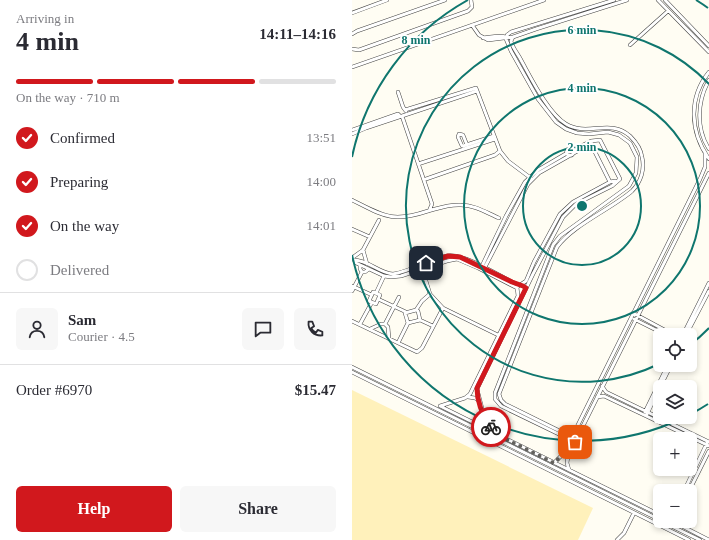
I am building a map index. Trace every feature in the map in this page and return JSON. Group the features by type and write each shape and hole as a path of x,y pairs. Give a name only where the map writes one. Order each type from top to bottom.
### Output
{"street":[{"path":"352,13 387,0"},
{"path":"352,34 445,0"},
{"path":"352,49 359,50 468,11 472,7 471,0"},
{"path":"352,67 544,0"},
{"path":"506,37 511,32 614,0"},
{"path":"472,24 483,38 500,36 513,37 627,0"},
{"path":"658,0 709,52"},
{"path":"665,0 709,46"},
{"path":"593,6 594,10"},
{"path":"630,45 668,10"},
{"path":"682,25 686,22"},
{"path":"506,37 507,44 535,94 553,119 569,130 589,134 612,132 622,136 628,141 637,157 637,167 634,180 626,188 557,238 498,382 494,396 501,406 575,441"},
{"path":"513,37 511,41 539,92 559,118 570,126 587,130 612,127 625,132 632,138 639,148 643,164 640,180 632,191 574,231 559,244 500,391 500,398 505,404 571,439"},
{"path":"709,72 696,94 694,108 694,120 697,136 709,159"},
{"path":"709,80 702,96 700,109 702,135 709,149"},
{"path":"405,110 477,90"},
{"path":"352,134 477,90"},
{"path":"477,90 500,151 508,161 531,178"},
{"path":"398,92 402,107 406,114"},
{"path":"535,94 539,92"},
{"path":"538,99 542,96"},
{"path":"352,130 398,114 401,116"},
{"path":"401,116 432,204 439,208"},
{"path":"466,145 494,137"},
{"path":"418,164 494,137"},
{"path":"482,269 504,224 531,178 568,154 572,155 573,152 591,141 599,140 620,179 612,186 597,191"},
{"path":"573,152 595,141"},
{"path":"590,144 610,182"},
{"path":"568,154 568,149 573,152"},
{"path":"426,179 495,156 500,151"},
{"path":"554,463 567,447 703,172 706,162 705,153"},
{"path":"569,470 567,459 571,449 708,174 703,172"},
{"path":"467,397 477,384 498,335 526,288 532,273 563,217 573,206 610,182 616,181"},
{"path":"352,200 372,211 392,217 407,217 451,205 465,205 477,208 499,218"},
{"path":"428,212 432,204"},
{"path":"353,259 363,250 379,220"},
{"path":"352,229 370,237"},
{"path":"363,250 367,264"},
{"path":"353,259 391,274 454,259 460,260 518,287 523,286 526,288"},
{"path":"353,259 360,265 384,276 398,276 421,267"},
{"path":"360,265 362,272"},
{"path":"421,267 430,294 443,308 498,335"},
{"path":"352,291 362,272 365,272 368,269"},
{"path":"518,287 525,282 532,273"},
{"path":"372,302 369,301 373,292 376,293 384,276"},
{"path":"538,283 542,285"},
{"path":"686,328 709,283"},
{"path":"353,287 372,295"},
{"path":"488,360 519,295 518,287"},
{"path":"690,328 709,290"},
{"path":"372,302 376,304 380,295 376,293"},
{"path":"378,299 406,312 416,310 422,301 430,294"},
{"path":"385,324 399,297"},
{"path":"360,324 372,302"},
{"path":"352,320 389,339 415,351 419,351 443,308"},
{"path":"416,310 418,311 420,320"},
{"path":"398,343 408,323 406,312"},
{"path":"632,315 654,328"},
{"path":"636,318 658,328"},
{"path":"408,323 410,324 420,320 433,326"},
{"path":"370,329 381,324 385,324"},
{"path":"385,324 387,326 389,339"},
{"path":"352,367 653,517"},
{"path":"352,372 689,540"},
{"path":"645,413 666,372"},
{"path":"477,384 479,402 485,418 494,433"},
{"path":"602,386 606,392 708,444 697,464"},
{"path":"597,397 604,396 645,413"},
{"path":"479,402 472,397 467,397 440,406 653,512"},
{"path":"645,413 653,399"},
{"path":"567,447 571,449"},
{"path":"692,484 709,452"},
{"path":"582,487 586,479"},
{"path":"617,540 624,533 634,513"},
{"path":"676,528 700,540"},
{"path":"686,528 709,540"}],"sand":[{"path":"352,390 593,508 578,540 352,540"}],"way so far":[{"path":"491,427 494,433 554,463 562,455 572,437 576,439 575,442"}],"route":[{"path":"426,263 451,255 460,257 526,288 477,388 479,402 491,427"}]}
